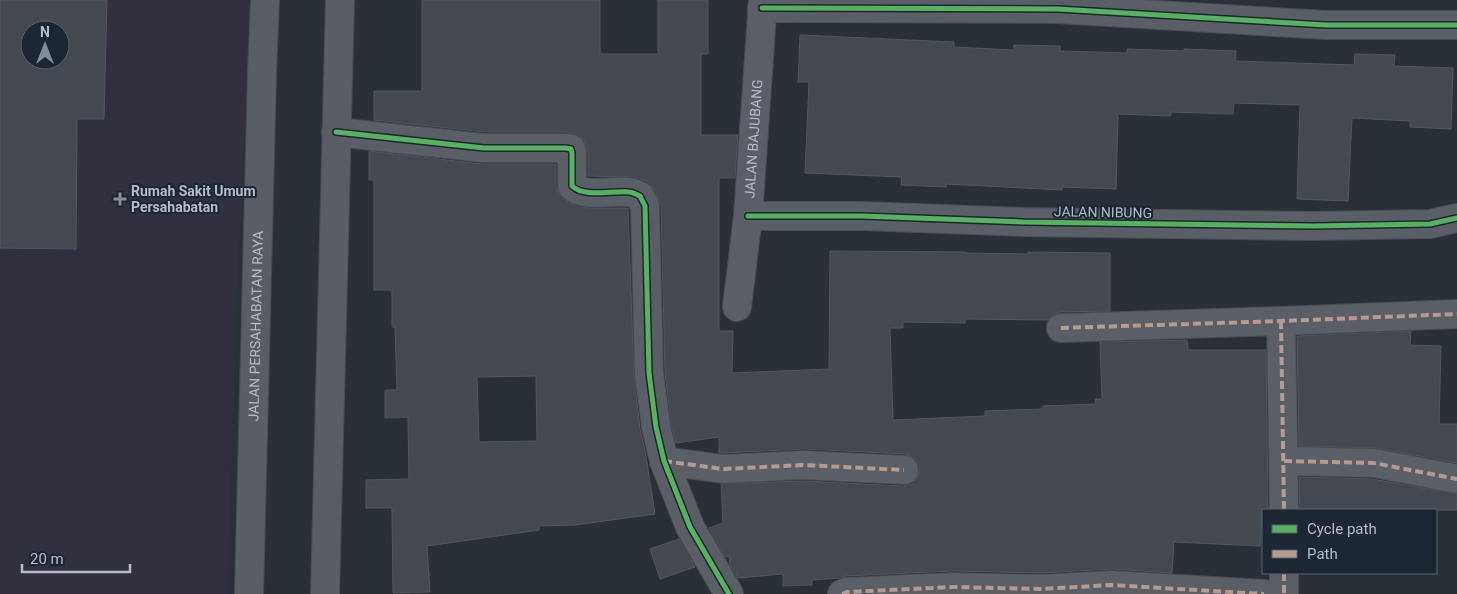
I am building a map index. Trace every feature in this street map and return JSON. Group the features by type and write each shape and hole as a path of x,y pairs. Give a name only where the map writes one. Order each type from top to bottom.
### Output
{"street":[{"name":"JALAN PERSAHABATAN RAYA","path":"249,594 265,0"},
{"path":"325,594 340,0"},
{"path":"762,4 1058,4 1326,24 1457,24"},
{"name":"JALAN BAJUBANG","path":"737,307 748,216 762,4"},
{"path":"336,132 484,148 571,149 572,186 575,190 583,192 630,192 640,196 645,206 649,373 656,427 664,461 690,526 728,594"},
{"name":"JALAN NIBUNG","path":"748,216 862,216 1023,222 1313,226 1430,224 1457,218"},
{"path":"1060,328 1457,314"},
{"path":"1281,321 1284,509"},
{"path":"664,461 723,469 802,465 904,470"},
{"path":"1284,462 1374,463 1457,479"},
{"path":"1284,574 1284,594"},
{"path":"842,594 847,592 953,587 1264,594"}],"shaded area":[{"name":"Rumah Sakit Umum Persahabatan","path":"0,0 250,0 236,328 228,594 0,594"}],"building":[{"path":"0,0 107,0 104,119 77,119 76,249 0,248"},
{"path":"422,0 600,0 600,54 658,54 658,0 708,0 708,54 701,54 701,135 738,135 735,178 719,178 719,331 733,331 732,373 829,369 830,251 1028,254 1028,252 1110,253 1110,311 1060,312 1048,320 965,319 965,323 903,322 903,328 890,328 893,420 985,416 985,411 1043,409 1043,406 1096,404 1095,399 1102,399 1100,342 1187,340 1188,350 1266,350 1268,509 1262,509 1260,546 1174,542 1172,573 1112,569 1042,573 952,571 846,576 812,580 812,585 783,586 783,574 738,578 730,565 729,556 725,557 709,528 723,523 721,484 803,481 904,486 912,484 917,478 920,470 918,462 905,454 804,449 719,453 719,437 676,443 671,424 665,372 661,206 654,189 646,181 634,177 588,176 586,145 582,138 566,132 485,132 374,120 374,91 422,91"},
{"path":"800,35 954,42 954,47 1014,50 1014,45 1060,46 1060,51 1127,53 1127,49 1236,51 1235,61 1354,65 1355,54 1395,55 1394,66 1453,68 1451,129 1410,127 1410,121 1352,118 1348,201 1297,199 1300,105 1234,103 1233,114 1171,112 1171,116 1118,114 1116,189 1062,187 1062,190 946,184 946,187 901,185 902,177 805,173 809,82 798,82"},
{"path":"369,151 482,164 556,164 556,186 558,193 568,202 579,207 589,208 628,208 634,375 640,429 655,514 575,525 539,526 539,530 427,546 430,592 393,593 392,508 366,508 366,480 409,479 408,417 385,418 385,390 397,390 395,327 392,327 392,290 374,290 374,180 369,180","holes":["536,376 537,441 479,442 477,377"]},
{"path":"1411,331 1410,345 1441,346 1439,424 1457,424 1457,463 1377,448 1299,446 1297,336"},
{"path":"1299,477 1372,479 1457,494 1457,510 1300,509"},
{"path":"679,539 695,567 660,579 650,549"}],"marked path":[{"path":"1061,328 1457,314"},
{"path":"1281,321 1284,509"},
{"path":"664,461 723,469 803,465 904,470"},
{"path":"1284,461 1374,463 1457,479"},
{"path":"1284,574 1284,594"},
{"path":"842,594 847,592 953,587 1042,589 1111,585 1264,594"}],"cycle path":[{"path":"762,8 1058,9 1326,25 1457,25"},
{"path":"336,132 484,148 571,149 572,186 577,190 591,193 630,192 640,196 645,206 649,373 656,427 664,461 690,527 729,594"},
{"path":"748,216 862,216 1023,222 1313,226 1430,224 1457,218"}],"place":[{"name":"Rumah Sakit Umum Persahabatan","path":"120,199"}]}
